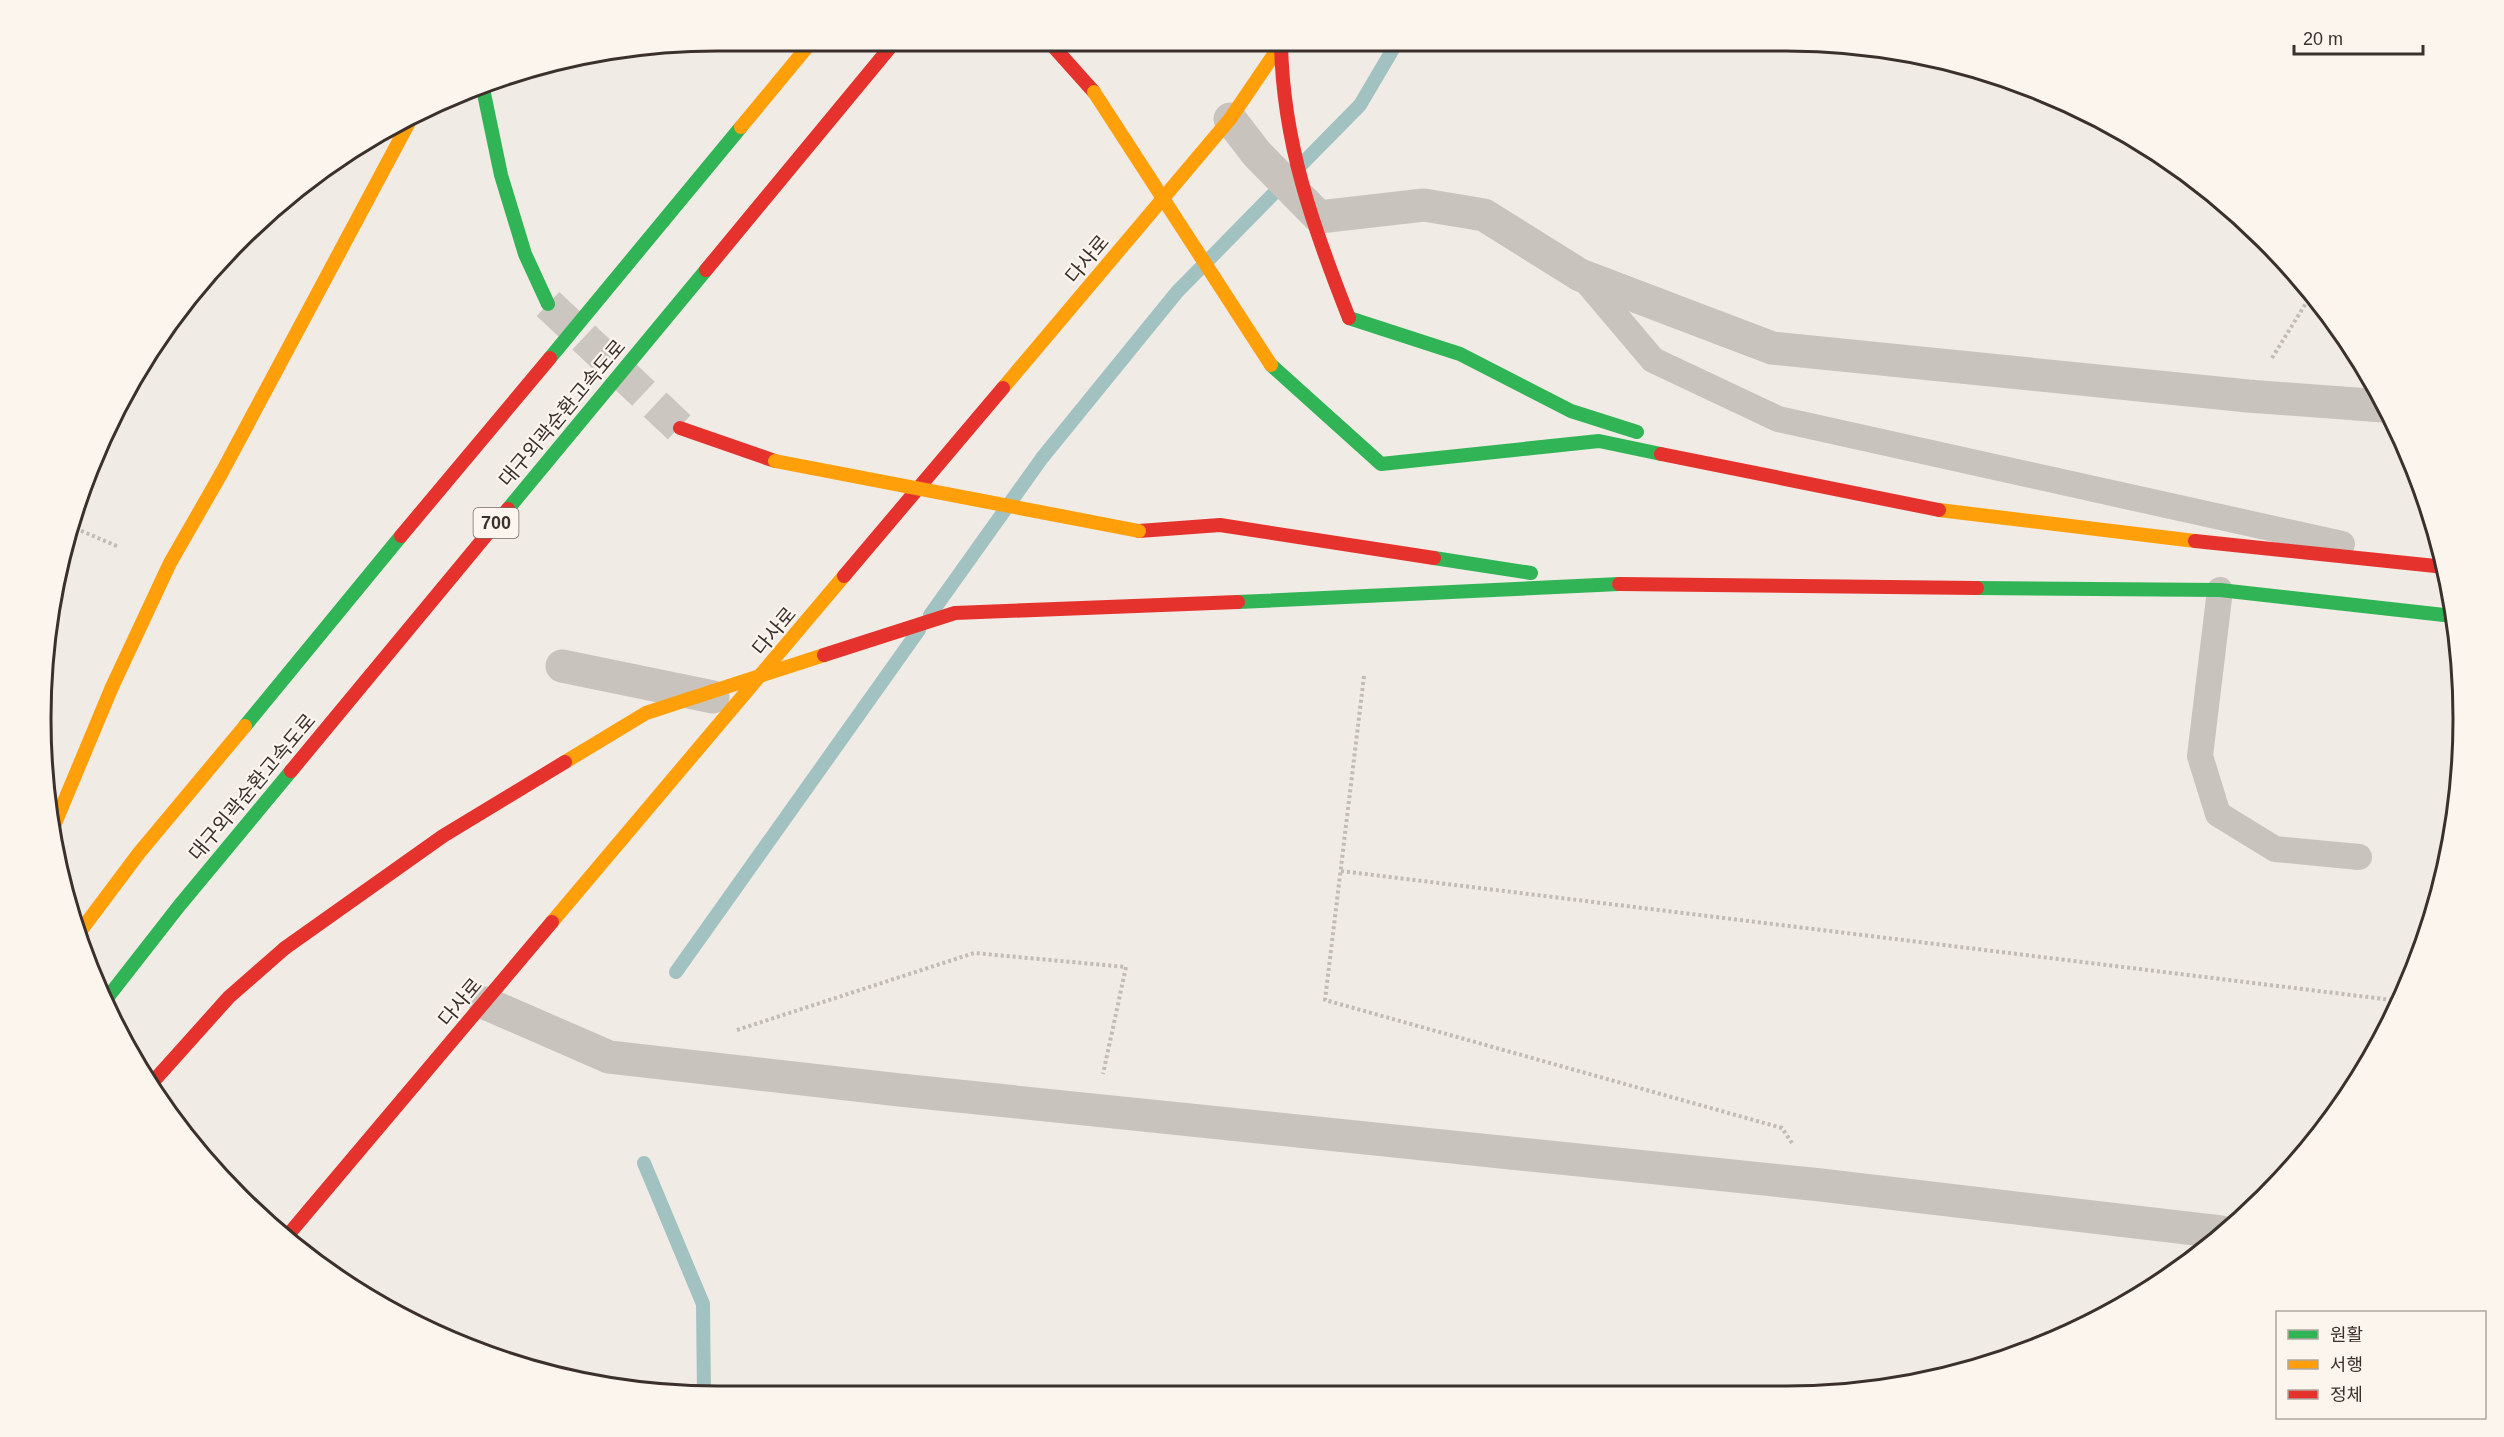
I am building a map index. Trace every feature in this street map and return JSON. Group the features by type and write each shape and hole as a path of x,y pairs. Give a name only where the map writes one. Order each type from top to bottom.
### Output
{"main road":[{"path":"84,926 146,844 804,51"},
{"name":"대구외곽순환고속도로","path":"111,993 187,896 887,51"},
{"path":"1057,51 1094,92 1271,365 1381,464 1599,441 1926,508 2232,546 2435,566"},
{"name":"다사로","path":"291,1231 1230,119 1276,51"},
{"path":"1281,51 1280,76 1289,139 1313,229 1349,318 1461,354 1571,411 1657,439 1926,508"},
{"path":"484,94 501,175 525,254 548,304"},
{"path":"58,815 112,687 170,563 405,129"},
{"path":"680,429 775,461 1140,531 1220,525 1598,584"},
{"path":"156,1078 229,997 285,948 443,836 646,713 955,613 1598,584 2220,590 2444,615"}],"street":[{"path":"1230,119 1265,161 1318,217 1424,205 1484,215 1580,275 1772,348 2248,396 2375,405"},
{"path":"562,666 739,703"},
{"path":"485,1003 609,1057 1821,1185 2213,1231"}],"lane":[{"path":"1580,275 1653,360 1778,419 2434,565"},
{"path":"2220,590 2200,756 2218,814 2275,849 2359,857"}],"path":[{"path":"2248,396 2307,302"},
{"path":"79,530 119,547"},
{"path":"1364,676 1325,999 1782,1128 1821,1185"},
{"path":"1341,871 2390,1000"},
{"path":"730,1032 974,953 1126,967 1095,1109"}],"waterway":[{"path":"1298,168 1360,105 1392,51"},
{"path":"930,615 1042,458 1177,292 1285,182"},
{"path":"676,972 919,630"},
{"path":"644,1163 703,1304 704,1386"}],"tunnel":[{"path":"548,304 680,428"}],"traffic: fast":[{"path":"484,94 501,175 525,254 548,304"},
{"path":"550,358 741,127"},
{"path":"508,509 706,270"},
{"path":"1349,318 1460,354 1571,411 1637,432"},
{"path":"1271,365 1381,464 1599,441 1661,454"},
{"path":"245,726 401,536"},
{"path":"1434,558 1531,573"},
{"path":"1238,602 1619,584"},
{"path":"1977,588 2220,590 2444,615"},
{"path":"111,993 179,906 291,771"}],"traffic: slow":[{"path":"741,127 804,51"},
{"path":"1003,388 1230,119 1276,51"},
{"path":"1094,92 1271,365"},
{"path":"221,474 405,129"},
{"path":"775,461 1139,531"},
{"path":"112,687 170,563 221,474"},
{"path":"1939,510 2195,541"},
{"path":"552,922 844,576"},
{"path":"565,762 646,713 824,655"},
{"path":"58,815 112,687"},
{"path":"84,926 139,853 245,726"}],"traffic: jam":[{"path":"706,270 887,51"},
{"path":"1057,51 1094,92"},
{"path":"1281,51 1287,116 1302,184 1323,251 1349,318"},
{"path":"401,536 550,358"},
{"path":"844,576 1003,388"},
{"path":"680,428 775,461"},
{"path":"1661,454 1939,510"},
{"path":"291,771 508,509"},
{"path":"1139,531 1220,525 1434,558"},
{"path":"2195,541 2435,566"},
{"path":"1619,584 1977,588"},
{"path":"824,655 955,613 1238,602"},
{"path":"285,948 443,836 565,762"},
{"path":"291,1231 552,922"},
{"path":"156,1078 229,997 285,948"}]}
